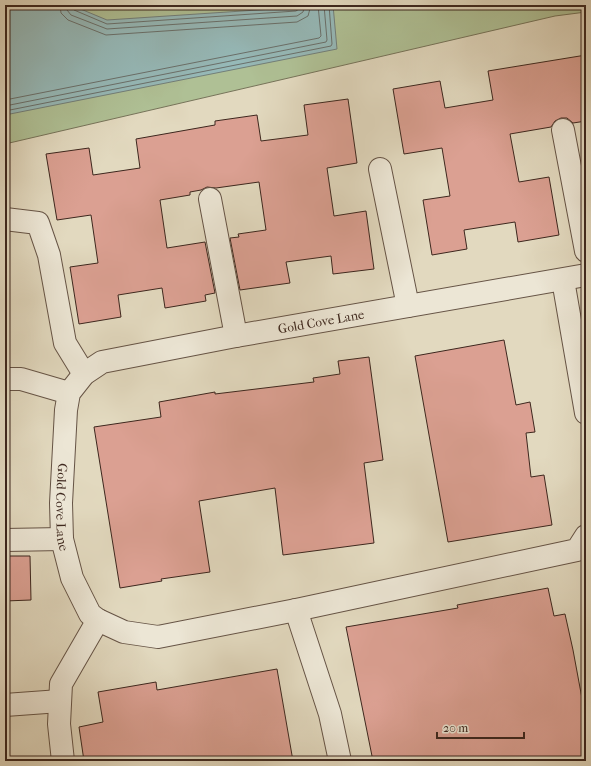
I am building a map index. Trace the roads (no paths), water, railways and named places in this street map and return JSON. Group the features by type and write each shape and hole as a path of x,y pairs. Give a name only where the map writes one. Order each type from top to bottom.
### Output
{"street":[{"path":"563,130 586,251"},
{"path":"380,168 408,306"},
{"path":"210,199 236,336"},
{"path":"5,219 38,223 49,255 65,343 84,374"},
{"name":"Gold Cove Lane","path":"583,550 296,610 158,637 124,632 98,620 90,614 72,578 62,539 61,503 66,410 69,393 84,374 102,362 236,336 586,275"},
{"path":"563,280 586,413"},
{"path":"5,379 21,379 69,393"},
{"path":"5,540 62,539"},
{"path":"296,610 330,714 340,761"},
{"path":"63,761 59,724 61,684 98,620"},
{"path":"5,705 60,701"}],"water":[{"path":"5,5 71,5 107,20 333,5 337,49 5,115"}]}
